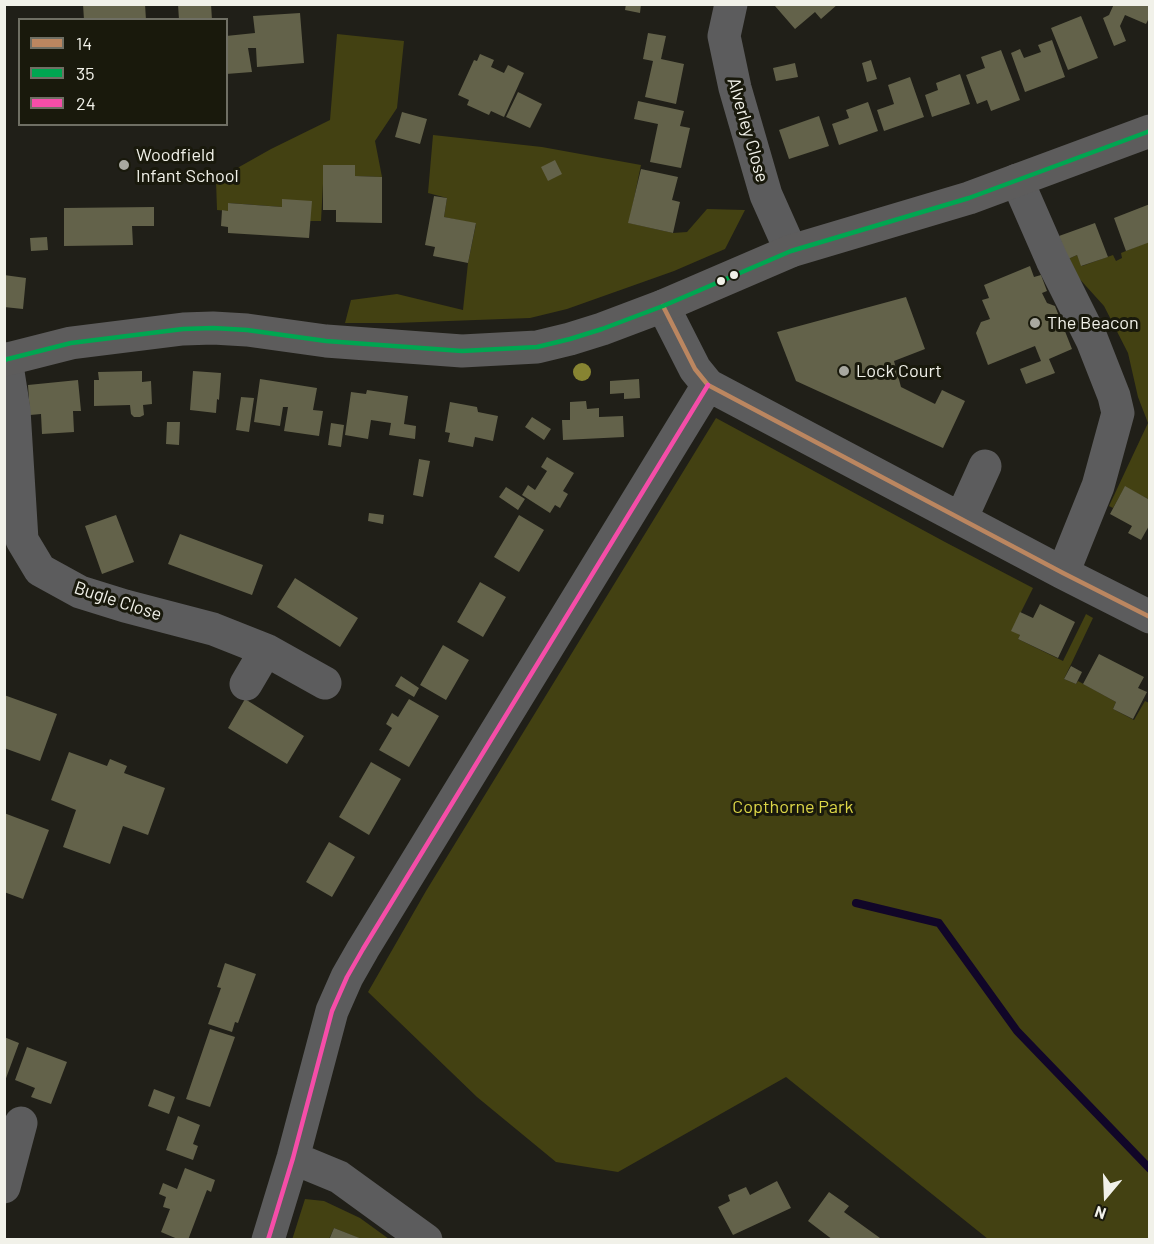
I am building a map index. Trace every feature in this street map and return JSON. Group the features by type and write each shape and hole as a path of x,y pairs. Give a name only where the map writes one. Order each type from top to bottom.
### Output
{"main road":[{"path":"5,359 70,343 173,330 213,328 247,330 326,341 462,351 537,347 591,332 663,306 791,251 969,198 1149,130"}],"street":[{"name":"Alverley Close","path":"731,4 724,36 735,88 766,195 791,251"},
{"path":"1017,180 1052,260 1092,340 1114,396 1118,413 1098,486 1063,573"},
{"path":"663,306 695,369 708,385 1063,573 1149,616"},
{"name":"Bugle Close","path":"5,359 14,410 22,540 17,556 80,592 213,629 266,650 325,683"},
{"path":"268,1239 293,1158 332,1011 357,958 708,385"},
{"path":"961,519 985,466"},
{"path":"246,684 266,650"},
{"path":"4,1187 21,1124"},
{"path":"293,1158 339,1177 426,1239"}],"green space":[{"path":"337,34 404,41 397,108 375,141 382,177 355,176 355,165 324,165 321,221 310,221 282,200 282,207 229,203 228,211 217,210 216,180 271,149 330,120"},
{"path":"433,135 542,147 641,165 629,223 673,233 687,232 707,209 745,210 725,249 674,271 567,309 530,318 345,323 351,300 397,294 463,310 468,263 476,224 444,217 447,198 428,193"},
{"path":"1148,242 1149,495 1148,499 1125,487 1113,508 1109,506 1148,423 1138,397 1128,353 1104,306 1076,275 1068,259 1077,255 1082,266 1113,255 1116,261 1122,258 1121,253"},
{"name":"Copthorne Park","path":"716,418 1033,588 1012,630 1020,635 1018,639 1063,661 1086,614 1093,618 1064,679 1076,684 1078,681 1116,702 1113,709 1134,720 1145,701 1149,703 1149,1239 988,1239 786,1077 618,1172 556,1162 477,1097 368,992 426,891"},
{"path":"305,1199 324,1201 360,1218 389,1239 361,1239 334,1228 329,1239 292,1240"}],"building":[{"path":"83,4 145,4 146,18 84,18"},
{"path":"178,4 211,4 212,18 179,18"},
{"path":"626,4 641,4 640,13 625,10"},
{"path":"777,4 838,4 821,19 815,12 795,29 775,6"},
{"path":"1114,4 1150,4 1150,16 1146,24 1125,15 1120,26 1126,41 1114,46 1103,18 1109,15"},
{"path":"300,13 304,63 257,67 256,48 248,48 252,72 228,74 228,36 255,33 253,16"},
{"path":"1081,16 1098,58 1068,70 1051,28"},
{"path":"648,33 666,36 661,59 684,64 676,104 645,97 653,61 643,59"},
{"path":"1052,40 1065,77 1025,92 1011,53 1020,49 1024,58 1041,52 1038,45"},
{"path":"1001,50 1020,100 991,111 987,100 977,104 966,75 985,68 981,57"},
{"path":"480,54 494,60 491,67 504,73 508,65 524,73 504,117 491,111 489,115 467,105 469,100 458,95 474,60 477,61"},
{"path":"871,60 877,79 867,82 862,63"},
{"path":"795,63 798,77 776,81 773,68"},
{"path":"960,74 970,104 932,117 925,95 938,90 936,83"},
{"path":"910,77 924,117 884,131 877,110 894,104 888,85"},
{"path":"518,92 542,104 530,128 506,117"},
{"path":"638,101 684,111 680,126 690,128 681,168 650,162 658,124 634,119"},
{"path":"868,102 878,131 839,145 832,124 849,118 846,110"},
{"path":"402,112 427,119 420,144 395,137"},
{"path":"819,116 829,146 789,159 779,130"},
{"path":"555,160 562,174 548,181 541,167"},
{"path":"323,165 355,165 355,176 382,177 382,223 336,222 336,210 323,210"},
{"path":"641,169 678,177 672,200 680,202 673,233 628,223"},
{"path":"434,196 447,198 444,217 476,223 468,263 433,256 435,247 425,245"},
{"path":"282,199 312,201 309,238 228,233 228,227 221,226 222,210 228,211 228,203 282,207"},
{"path":"1150,204 1150,242 1126,251 1114,218"},
{"path":"154,207 154,226 132,226 133,245 64,246 64,208"},
{"path":"1095,223 1108,257 1081,266 1077,255 1068,259 1059,236"},
{"path":"47,237 48,250 31,251 30,238"},
{"path":"1030,266 1034,277 1041,275 1047,291 1042,293 1047,303 1055,306 1072,349 1049,359 1055,373 1026,384 1020,369 1041,361 1035,346 988,365 976,333 981,322 990,319 982,300 989,298 984,285"},
{"path":"4,275 26,278 23,309 4,307"},
{"name":"Lock Court","path":"906,297 925,349 894,361 901,387 935,404 942,390 965,401 943,448 796,381 777,332"},
{"path":"142,371 142,382 151,381 152,404 143,405 144,415 134,417 131,414 130,405 94,406 94,380 99,380 98,372"},
{"path":"193,371 221,373 216,413 190,410"},
{"path":"260,379 317,388 313,410 323,411 319,436 284,431 288,407 283,407 280,426 254,422"},
{"path":"639,379 640,398 624,399 624,393 610,394 610,381"},
{"path":"78,380 81,411 73,411 74,432 42,434 41,414 30,415 28,385"},
{"path":"367,390 408,396 404,424 416,426 415,439 389,435 391,423 371,420 368,439 345,435 351,392 366,394"},
{"path":"241,397 254,398 249,432 236,430"},
{"path":"586,401 587,409 599,408 599,417 623,416 624,437 563,440 562,420 570,420 570,402"},
{"path":"450,402 477,407 478,412 498,416 493,441 475,437 473,447 448,442 450,433 445,432"},
{"path":"532,417 551,429 544,440 525,427"},
{"path":"167,422 180,422 179,445 166,444"},
{"path":"331,423 344,425 341,447 328,445"},
{"path":"547,457 574,473 563,491 568,494 560,508 555,505 550,513 522,495 528,485 535,490 547,471 541,467"},
{"path":"419,459 430,461 423,497 413,495"},
{"path":"1125,486 1148,499 1150,495 1150,524 1141,540 1128,533 1132,526 1110,514"},
{"path":"506,487 525,499 518,510 499,497"},
{"path":"369,513 384,515 383,524 368,521"},
{"path":"116,515 134,562 102,574 85,526"},
{"path":"519,515 544,530 519,572 494,557"},
{"path":"180,534 263,565 252,595 168,564"},
{"path":"295,578 358,618 340,647 277,607"},
{"path":"480,582 506,597 483,637 457,622"},
{"path":"1040,604 1075,622 1058,658 1018,639 1020,635 1011,631 1020,612 1033,618"},
{"path":"443,645 469,660 446,700 420,685"},
{"path":"1099,654 1144,677 1138,688 1147,692 1133,719 1113,709 1116,702 1083,684"},
{"path":"1071,666 1082,672 1076,684 1064,679"},
{"path":"401,676 419,688 414,697 395,686"},
{"path":"4,695 57,714 40,761 4,748"},
{"path":"245,699 304,736 287,764 228,728"},
{"path":"409,699 439,716 409,767 379,750 392,728 386,724 392,713 398,717"},
{"path":"69,752 107,766 110,759 127,766 124,773 165,788 148,835 123,826 110,864 63,847 76,810 51,800"},
{"path":"371,762 401,779 369,835 339,817"},
{"path":"4,813 49,830 23,899 4,892"},
{"path":"329,842 355,857 332,897 306,882"},
{"path":"225,963 256,974 238,1023 235,1022 232,1032 208,1024 221,988 217,987"},
{"path":"210,1029 235,1037 210,1107 186,1099"},
{"path":"4,1037 19,1043 5,1081 4,1081"},
{"path":"27,1047 67,1062 51,1104 31,1097 35,1088 15,1080"},
{"path":"154,1089 175,1097 169,1114 148,1106"},
{"path":"178,1116 200,1125 193,1144 198,1146 193,1160 166,1150"},
{"path":"185,1168 215,1180 211,1192 207,1190 188,1240 180,1240 161,1232 170,1209 163,1207 166,1197 159,1194 163,1183 177,1189"},
{"path":"777,1181 791,1208 733,1235 718,1207 730,1201 728,1195 746,1187 750,1195"},
{"path":"829,1192 849,1206 844,1212 880,1238 879,1240 833,1240 808,1221"},
{"path":"334,1228 362,1239 362,1240 329,1240"}],"waterway":[{"path":"856,903 939,923 1017,1031 1150,1169"}],"transit line":[{"name":"35","path":"4,360 71,343 183,329 213,328 247,330 326,341 462,351 537,347 602,329 663,306 791,251 969,198 1150,131"},
{"name":"14","path":"663,306 695,369 708,385 1150,617"},
{"name":"24","path":"268,1240 293,1158 332,1011 347,977 708,385"}],"place":[{"name":"Woodfield Infant School","path":"124,165"},
{"name":"The Beacon","path":"1035,323"},
{"name":"Lock Court","path":"844,371"}]}
